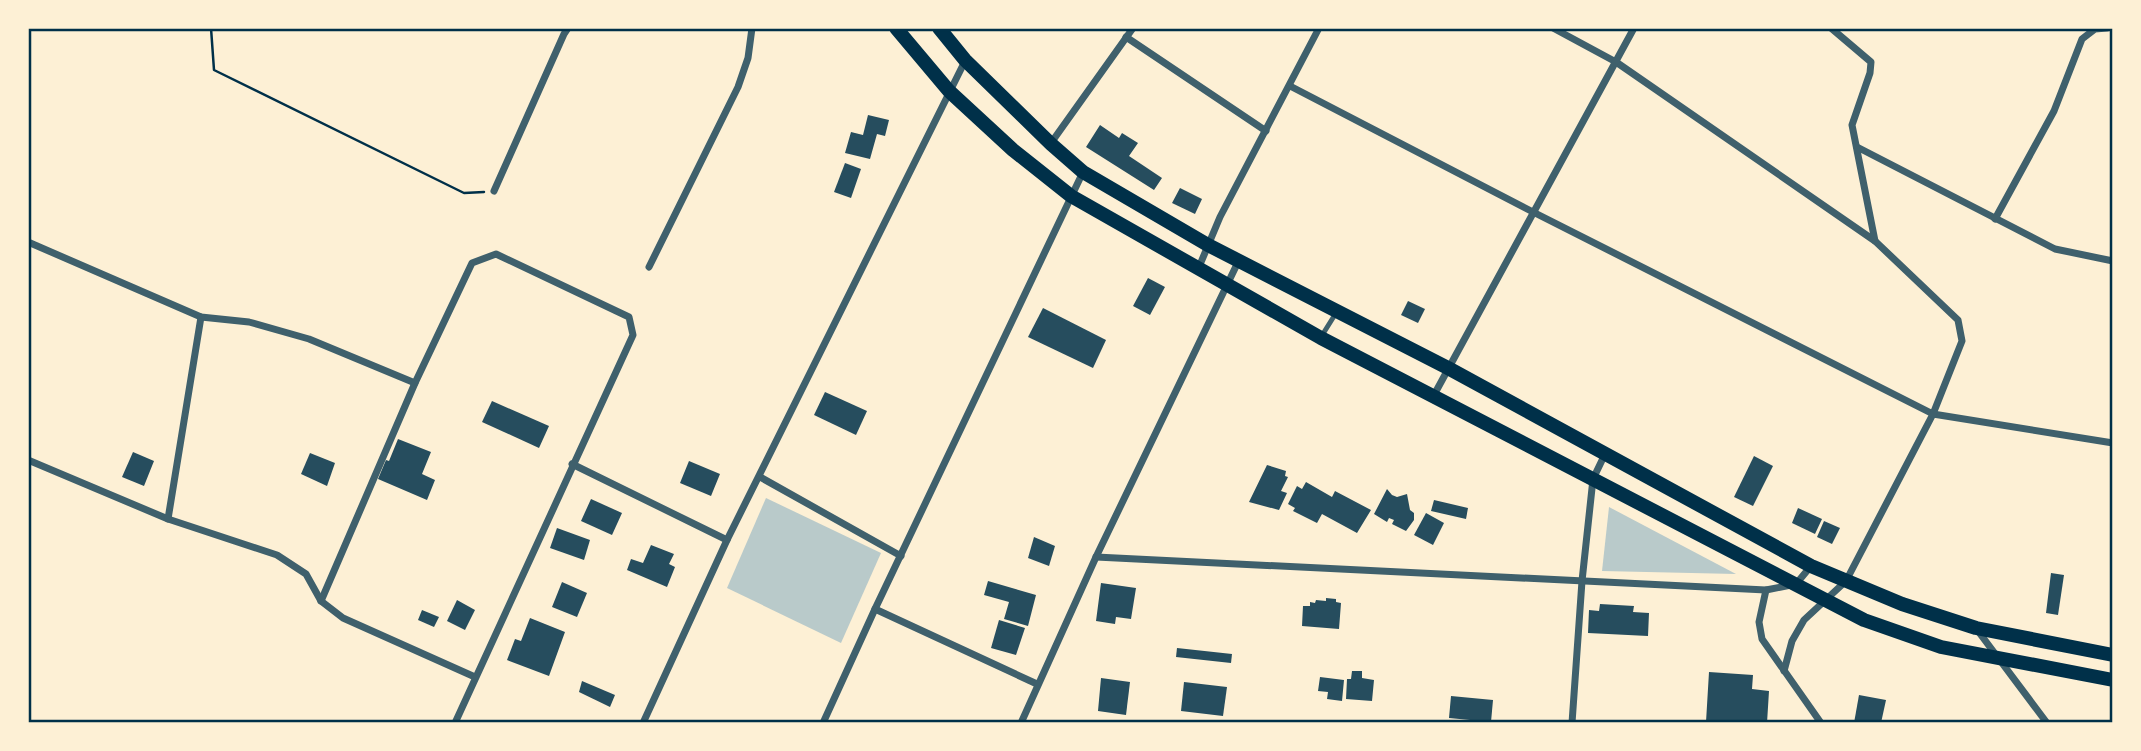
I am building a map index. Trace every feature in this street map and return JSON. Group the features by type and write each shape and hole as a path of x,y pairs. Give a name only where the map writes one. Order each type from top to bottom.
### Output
{"main road":[{"path":"896,28 949,90 1013,150 1071,196 1321,338 1864,620 1941,647 2113,680"},
{"path":"939,28 965,60 1083,172 1208,245 1448,368 1811,566 1902,604 1976,628 2113,654"}],"street":[{"path":"494,191 568,28"},
{"path":"649,267 738,87 748,58 752,28"},
{"path":"1051,144 1133,28"},
{"path":"1553,28 1616,62 1875,241 1958,320 1962,341 1933,414 1846,581 1804,620 1798,629 1784,671"},
{"path":"1434,395 1634,28"},
{"path":"1832,28 1871,62 1870,73 1852,125 1875,241"},
{"path":"1995,219 2054,111 2081,39 2095,29 2107,28"},
{"path":"1199,267 1220,218 1290,86 1316,30"},
{"path":"1126,37 1266,131"},
{"path":"643,723 727,540 965,60"},
{"path":"1290,86 1933,414 2113,443"},
{"path":"1857,147 2055,249 2113,261"},
{"path":"823,723 874,609 1083,172"},
{"path":"28,242 201,317 249,321 309,339 415,383"},
{"path":"321,601 415,383 472,263 496,254 629,317 633,335 455,723"},
{"path":"1021,723 1096,557 1238,260"},
{"path":"168,519 201,317"},
{"path":"1572,723 1582,581 1593,479 1606,453"},
{"path":"28,460 168,519 276,555 306,574 321,601 343,618 475,677"},
{"path":"572,464 727,540"},
{"path":"760,477 901,555"},
{"path":"1096,557 1766,590 1796,584 1811,566"},
{"path":"1766,590 1759,622 1762,639 1821,723"},
{"path":"874,609 1037,684"},
{"path":"1976,628 2047,723"}],"lane":[{"path":"1321,338 1337,310"}],"path":[{"path":"211,28 214,70 464,193 494,191"}],"shaded area":[{"path":"766,498 881,553 841,643 727,588"},
{"path":"1609,507 1736,574 1602,571"}],"building":[{"path":"868,115 889,120 885,136 877,134 870,159 845,153 851,132 863,135"},
{"path":"1100,125 1119,138 1122,133 1138,143 1129,156 1162,178 1154,190 1086,147"},
{"path":"845,163 861,169 851,198 834,192"},
{"path":"1180,188 1202,199 1195,214 1172,203"},
{"path":"1148,278 1165,287 1150,315 1133,306"},
{"path":"1408,301 1425,309 1418,323 1401,315"},
{"path":"1043,308 1106,340 1093,368 1028,337"},
{"path":"825,392 867,411 856,435 814,415"},
{"path":"492,401 549,426 539,448 482,422"},
{"path":"398,439 431,452 422,474 435,480 427,500 378,479"},
{"path":"133,452 154,461 144,486 122,477"},
{"path":"310,453 335,463 327,486 301,474"},
{"path":"1754,456 1773,466 1753,506 1734,497"},
{"path":"689,461 720,474 711,496 680,483"},
{"path":"1267,465 1286,471 1285,476 1288,477 1281,491 1287,493 1279,510 1249,502"},
{"path":"1306,482 1332,497 1335,491 1371,510 1357,533 1322,514 1317,523 1293,511 1295,508 1288,504 1297,486 1302,489"},
{"path":"1387,489 1397,497 1407,494 1414,520 1406,531 1392,524 1394,520 1389,518 1387,522 1374,514"},
{"path":"591,499 622,513 612,535 581,521"},
{"path":"1434,500 1468,508 1466,519 1431,511"},
{"path":"1798,508 1822,519 1815,534 1792,523"},
{"path":"1426,513 1444,523 1433,545 1414,535"},
{"path":"1824,521 1840,528 1832,544 1817,537"},
{"path":"557,528 590,540 584,560 550,548"},
{"path":"1034,537 1055,546 1049,566 1028,558"},
{"path":"651,545 674,554 669,564 675,567 667,587 627,570 631,559 643,563"},
{"path":"2051,573 2064,575 2058,615 2046,613"},
{"path":"988,581 1036,595 1028,626 1004,619 1009,602 984,595"},
{"path":"562,582 587,593 577,617 552,607"},
{"path":"1101,583 1136,588 1131,619 1116,617 1115,624 1096,621"},
{"path":"1326,598 1336,599 1336,602 1341,603 1339,629 1302,626 1303,606 1310,606 1310,602 1315,603 1316,600 1326,601"},
{"path":"457,600 475,610 465,630 447,621"},
{"path":"1600,604 1634,606 1633,612 1649,613 1648,636 1588,633 1589,610 1599,611"},
{"path":"422,610 439,617 434,627 418,620"},
{"path":"530,618 565,632 549,676 507,660 515,639 521,641"},
{"path":"999,620 1025,628 1016,655 991,648"},
{"path":"1177,648 1232,654 1231,663 1176,657"},
{"path":"1352,671 1362,671 1362,678 1374,680 1372,701 1346,699 1347,679 1351,679"},
{"path":"1709,672 1753,675 1752,689 1769,691 1767,723 1706,722"},
{"path":"1320,677 1344,680 1342,701 1327,699 1328,692 1318,691"},
{"path":"1101,678 1130,682 1126,715 1098,711"},
{"path":"582,681 615,695 610,707 579,692"},
{"path":"1184,682 1227,687 1223,716 1181,711"},
{"path":"1859,695 1886,700 1881,723 1854,723"},
{"path":"1451,696 1493,700 1491,722 1449,718"}]}
